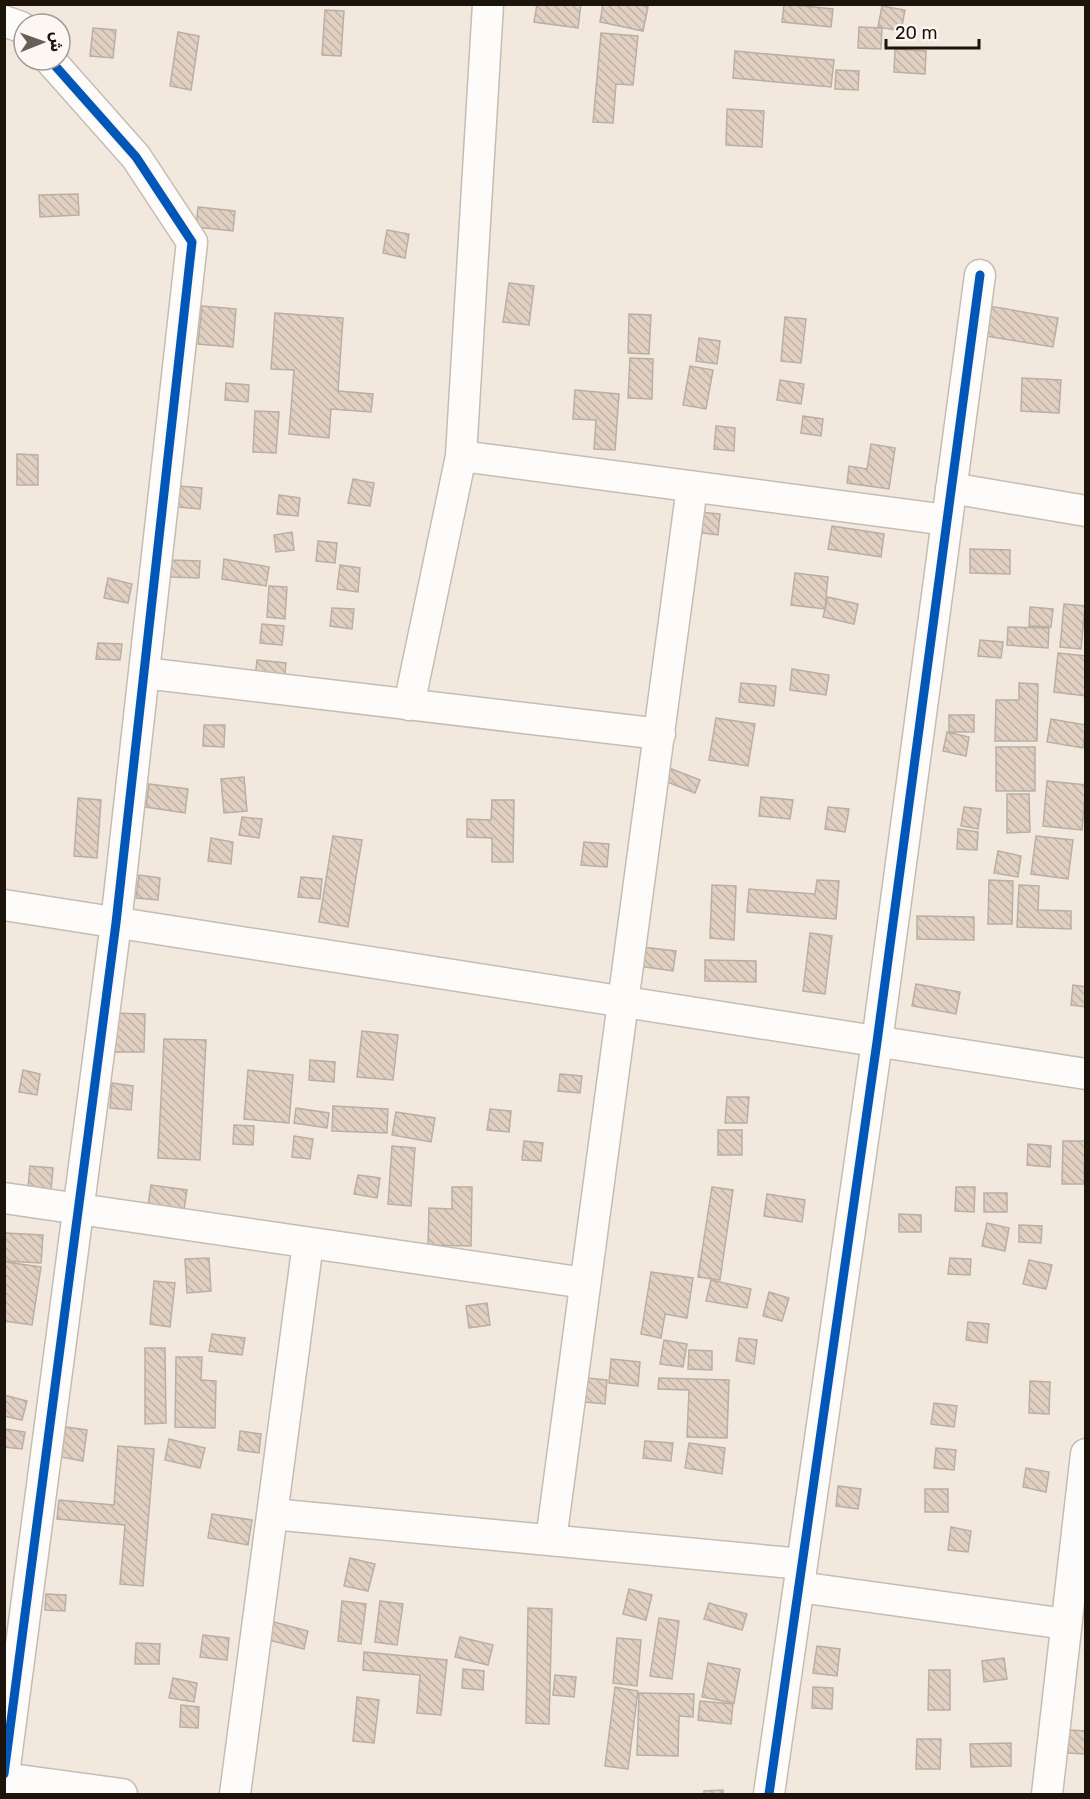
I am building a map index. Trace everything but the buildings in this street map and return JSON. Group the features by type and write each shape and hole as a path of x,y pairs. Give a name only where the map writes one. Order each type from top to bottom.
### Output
{"street":[{"path":"409,705 461,456 488,4"},
{"path":"61,72 136,158 192,242 116,923 4,1776 122,1794"},
{"path":"769,1794 877,1042 980,275"},
{"path":"461,456 947,520"},
{"path":"551,1540 692,487"},
{"path":"951,488 1086,511"},
{"path":"144,673 660,734"},
{"path":"4,905 1086,1074"},
{"path":"4,1198 585,1283"},
{"path":"235,1794 308,1243"},
{"path":"1047,1794 1066,1624 1078,1586 1086,1454"},
{"path":"272,1514 551,1540 801,1576 1066,1624"}],"cycle path":[{"path":"4,1774 116,923 192,242 136,157 61,72"},
{"path":"769,1794 877,1042 980,275"}]}
